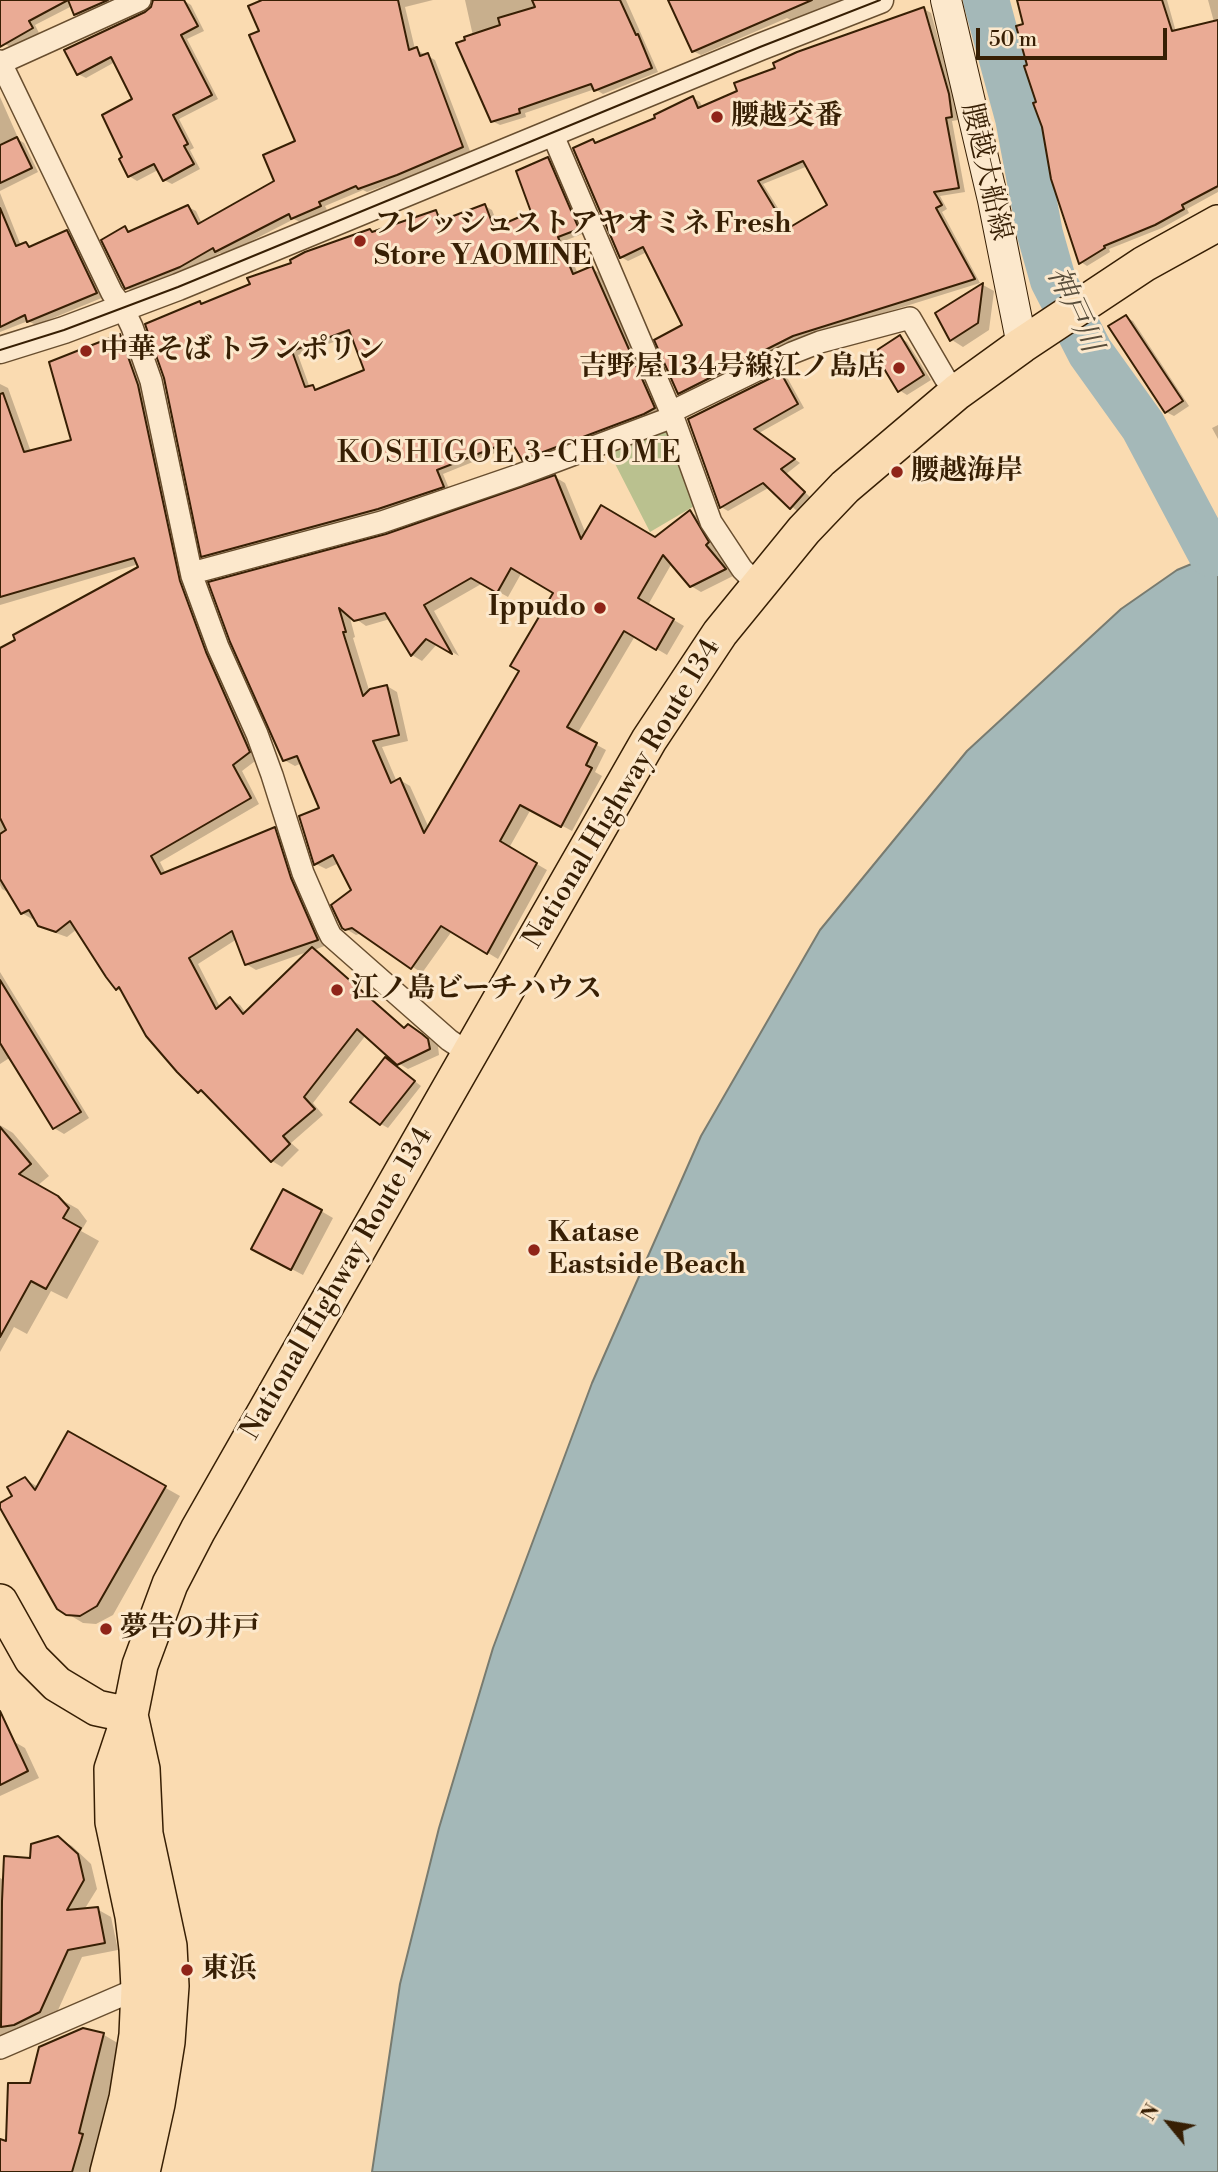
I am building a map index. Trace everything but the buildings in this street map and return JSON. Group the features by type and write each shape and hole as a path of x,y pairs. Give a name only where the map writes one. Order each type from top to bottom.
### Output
{"highway":[{"name":"National Highway Route 134","path":"108,2172 131,2073 137,2035 139,1988 133,1916 113,1822 112,1769 130,1715 140,1665 170,1584 198,1530 649,740 720,633 804,530 845,487 957,392 1030,339 1144,264 1218,223"},
{"path":"0,1602 33,1659 57,1684 97,1708 130,1715"},
{"name":"National Highway Route 134","path":"130,1715 142,1769 145,1834 169,1946 171,1986 167,2042 142,2172"}],"main road":[{"name":"腰越大船線","path":"946,0 992,200 1030,339"}],"street":[{"path":"140,0 0,62 112,293 123,308 151,381 192,573 218,647 257,734 303,873 331,936 449,1040 470,1054"},
{"path":"0,350 123,308 880,0"},
{"path":"552,133 672,415 711,522 742,569 758,585"},
{"path":"192,573 382,522 519,475 672,415 792,353 820,342 910,318 945,378 957,392"},
{"path":"0,2048 139,1988"}],"green space":[{"path":"662,429 669,433 696,505 650,532 608,450"}],"shaded area":[{"path":"1218,553 1218,2172 372,2172 400,1984 439,1828 493,1648 592,1383 701,1136 820,930 967,751 1121,609 1177,570"}],"waterway":[{"name":"神戸川","path":"986,0 1018,118 1040,234 1053,280 1090,352 1143,426 1211,554"}],"tram line":[{"path":"0,350 64,330 178,287 880,0"}],"place":[{"name":"腰越交番","path":"717,117"},
{"name":"フレッシュストアヤオミネ Fresh Store YAOMINE","path":"360,241"},
{"name":"中華そば トランポリン","path":"86,351"},
{"name":"吉野屋 134号線江ノ島店","path":"899,368"},
{"name":"腰越海岸","path":"897,472"},
{"name":"Ippudo","path":"600,608"},
{"name":"江ノ島ビーチハウス","path":"337,990"},
{"name":"Katase Eastside Beach","path":"534,1250"},
{"name":"夢告の井戸","path":"106,1629"},
{"name":"東浜","path":"187,1970"}],"district":[{"name":"KOSHIGOE 3-CHOME","path":"510,455"}]}
